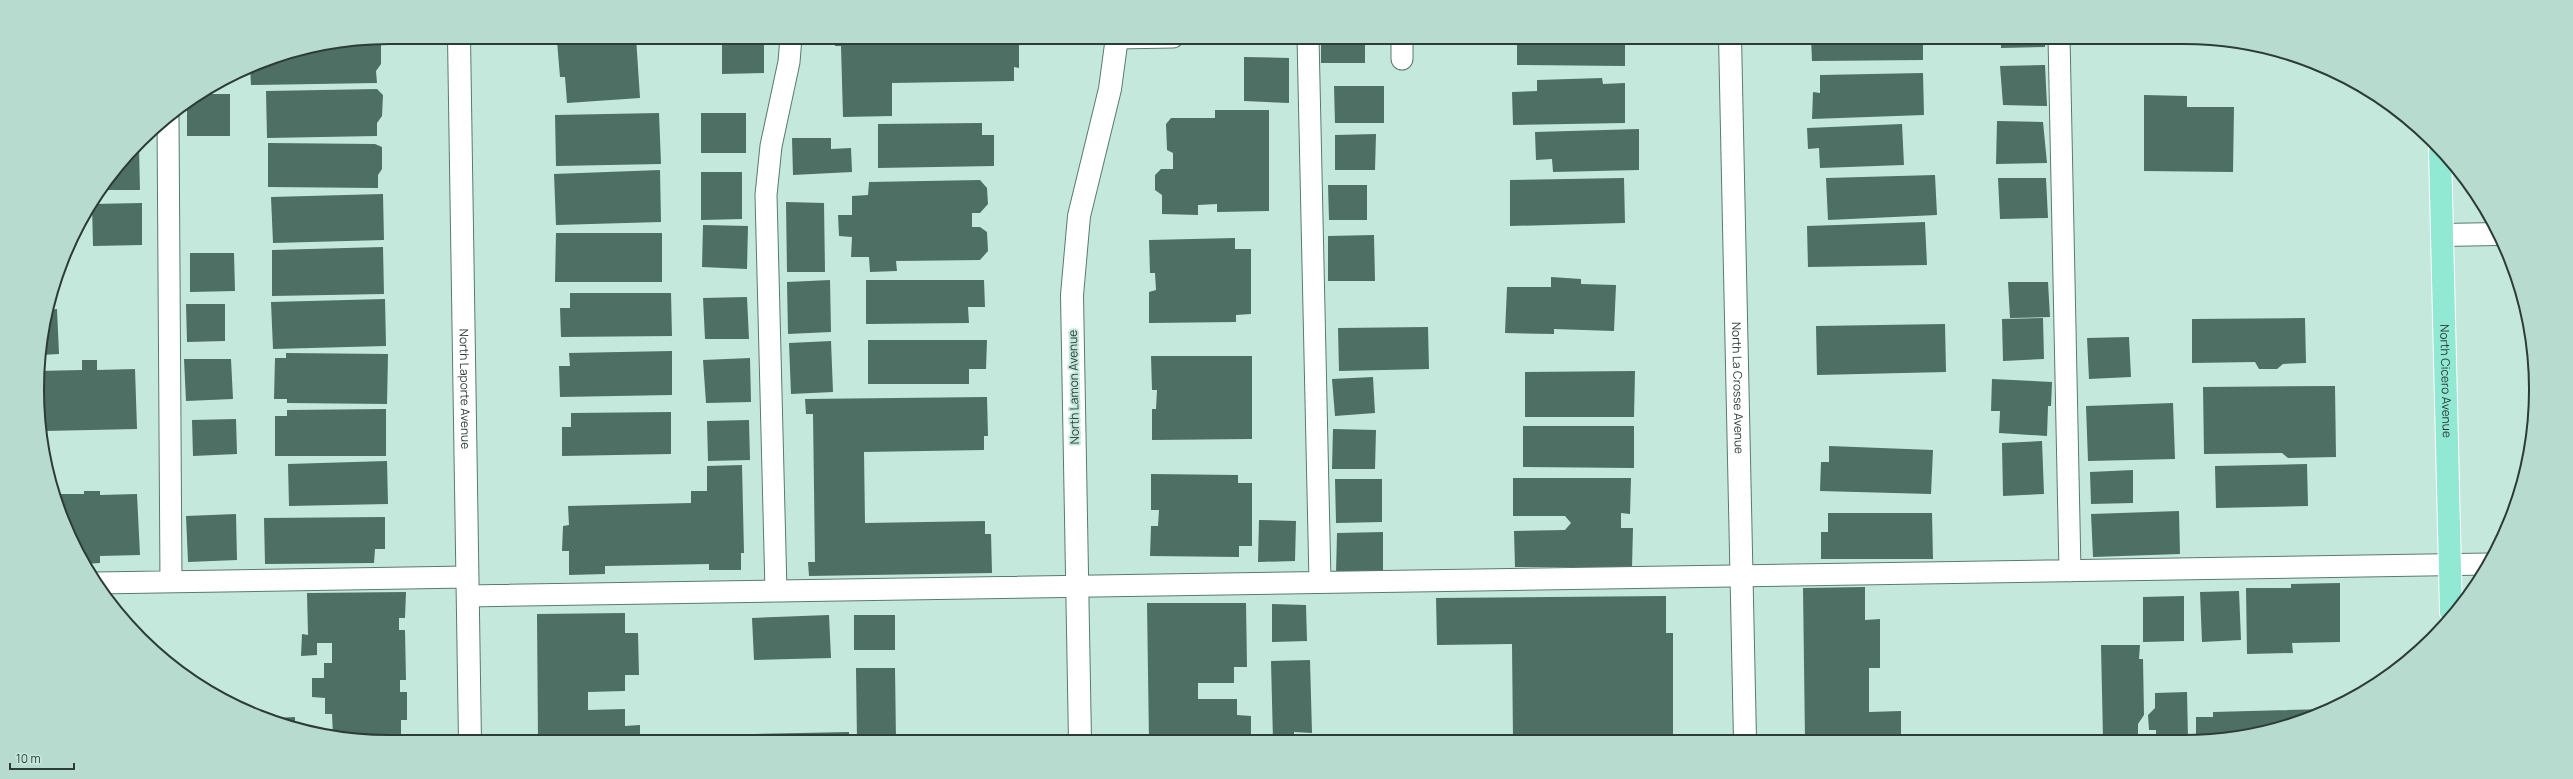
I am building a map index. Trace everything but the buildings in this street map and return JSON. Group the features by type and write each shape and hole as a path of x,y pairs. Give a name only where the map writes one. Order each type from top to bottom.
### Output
{"main road":[{"name":"North Cicero Avenue","path":"2440,159 2450,565 2453,606"}],"street":[{"name":"North Laporte Avenue","path":"459,44 470,735"},
{"name":"North Lamon Avenue","path":"1080,735 1072,295 1078,216 1110,89 1116,44"},
{"name":"North La Crosse Avenue","path":"1730,44 1745,735"},
{"path":"2442,235 2492,234"}],"lane":[{"path":"776,590 766,195 771,146 789,62 790,44"},
{"path":"1308,44 1320,582"},
{"path":"1402,44 1402,59"},
{"path":"2059,44 2070,570"},
{"path":"168,125 171,582"},
{"path":"103,583 171,582 776,590 2482,564"}]}
